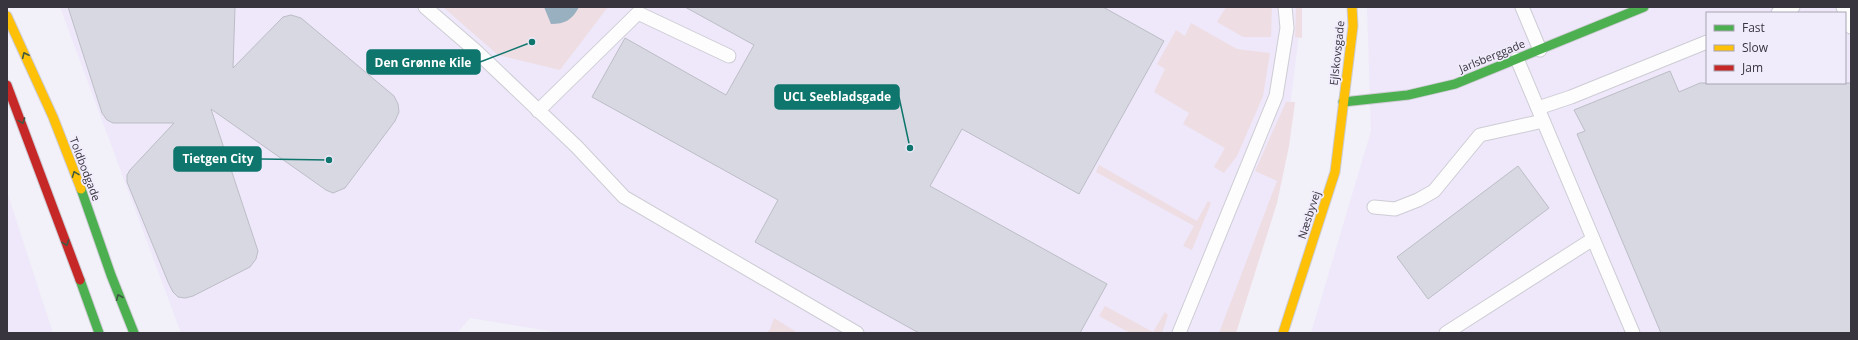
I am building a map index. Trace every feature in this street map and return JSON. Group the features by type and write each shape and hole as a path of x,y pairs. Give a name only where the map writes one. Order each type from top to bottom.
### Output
{"street":[{"name":"Ejlskovsgade","path":"1343,102 1353,26 1352,7"},
{"name":"Jarlsberggade","path":"1343,102 1408,95 1455,84 1644,7"},
{"name":"Toldbodgade","path":"7,16 38,82 77,178 114,287 134,333"},
{"path":"7,85 14,100 99,333"},
{"name":"Næsbyvej","path":"1283,333 1335,172 1343,102"}],"lane":[{"path":"425,7 476,50 577,147 624,197 857,333"},
{"path":"1178,333 1276,96 1287,28 1285,7"},
{"path":"1522,7 1540,50"},
{"path":"1780,12 1793,7"},
{"path":"538,111 638,13 729,56"},
{"path":"1846,14 1851,27"},
{"path":"1538,108 1571,97 1706,42"},
{"path":"1517,59 1633,333"},
{"path":"1374,207 1395,209 1418,200 1434,191 1480,135 1543,121"},
{"path":"1446,333 1593,239"}],"shaded area":[{"path":"60,7 1299,7 1299,35 1280,183 1231,333 561,333 470,318 457,333 181,333"},
{"path":"443,7 608,7 560,70 498,55"},
{"path":"1226,7 1272,7 1271,37 1243,37 1217,22"},
{"path":"1296,7 1302,7 1302,38 1295,37"},
{"path":"1367,7 1851,7 1851,333 1311,333 1371,131"},
{"path":"1191,23 1237,49 1270,53 1263,96 1237,156 1224,173 1214,167 1225,148 1183,124 1189,113 1154,92 1165,69 1157,64 1176,30 1185,36"},
{"path":"1286,102 1295,102 1289,146 1277,203 1236,333 1219,333 1277,181 1255,171"},
{"path":"1099,165 1197,221 1208,201 1211,203 1192,250 1183,246 1194,226 1096,172"},
{"path":"7,192 53,333 7,333"},
{"path":"1105,306 1153,332 1165,312 1168,315 1162,333 1130,333 1099,316"},
{"path":"774,318 798,333 767,333"}],"water":[{"path":"544,7 579,7 574,15 568,20 551,24"}],"building":[{"path":"68,7 235,7 233,68 283,17 291,15 301,18 394,96 398,104 399,112 395,121 345,188 333,193 326,190 211,109 258,251 256,259 250,267 193,296 185,298 178,297 173,292 168,282 127,182 127,175 130,170 174,123 113,123 107,120 102,113"},
{"path":"685,7 1103,7 1164,41 1079,194 962,129 930,186 1107,284 1080,333 919,333 755,242 778,200 592,97 625,38 726,95 754,45"},
{"path":"1670,71 1679,92 1700,83 1851,83 1851,333 1661,333 1577,134 1585,131 1574,110"},
{"path":"1518,166 1549,208 1428,299 1397,257"}],"traffic: fast":[{"path":"1343,102 1408,95 1455,84 1644,7"},
{"path":"81,189 111,275 134,333"},
{"path":"80,280 99,333"}],"traffic: slow":[{"path":"1283,333 1335,172 1353,26 1352,7"},
{"path":"7,16 53,117 81,189"}],"traffic: jam":[{"path":"7,85 80,280"}],"place":[{"name":"Den Grønne Kile","path":"532,42"},
{"name":"UCL Seebladsgade","path":"910,148"},
{"name":"Tietgen City","path":"329,160"}]}
